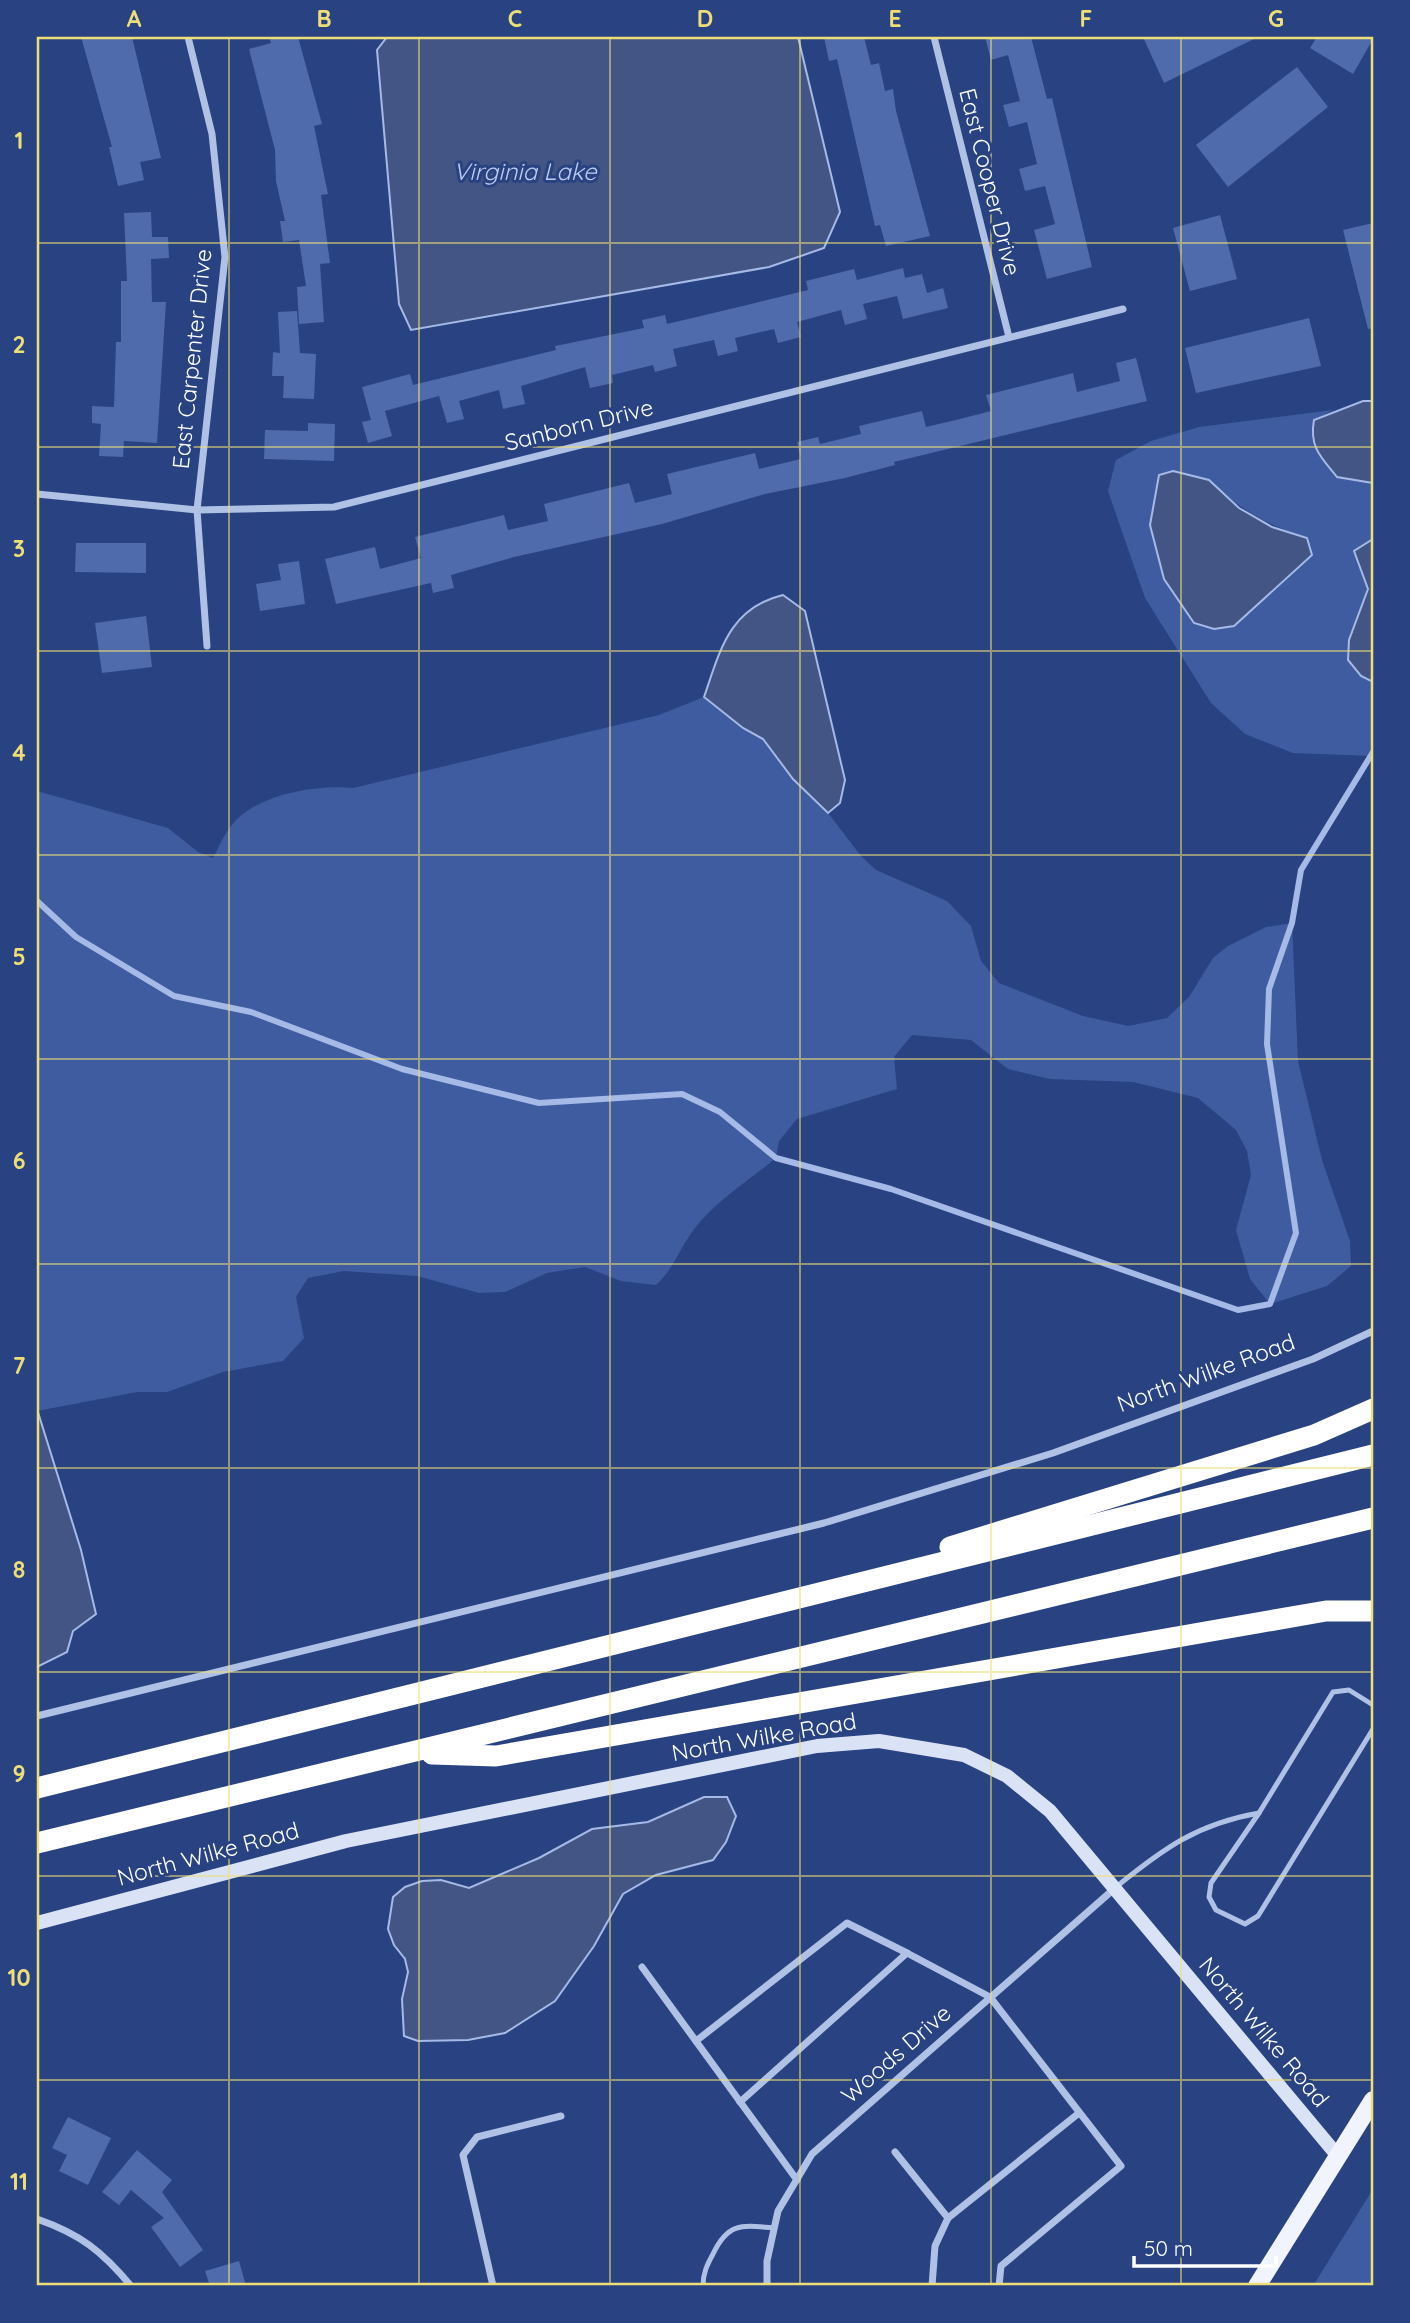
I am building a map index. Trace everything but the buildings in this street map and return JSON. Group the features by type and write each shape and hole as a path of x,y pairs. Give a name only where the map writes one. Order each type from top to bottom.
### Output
{"highway":[{"path":"723,1617 1314,1434 1373,1409"},
{"path":"37,1788 1373,1455"},
{"path":"37,1843 1373,1518"},
{"path":"405,1754 496,1756 1326,1611 1373,1611"}],"main road":[{"path":"1257,2286 1373,2100"}],"street":[{"name":"East Carpenter Drive","path":"188,37 212,134 225,257 197,510 207,646"},
{"name":"East Cooper Drive","path":"934,37 1009,337"},
{"name":"Sanborn Drive","path":"37,494 197,510 334,507 1123,309"},
{"name":"North Wilke Road","path":"37,1716 824,1523 1053,1453 1313,1359 1373,1331"},
{"name":"North Wilke Road","path":"37,1923 346,1841 817,1746 879,1741 964,1755 1006,1776 1050,1811 1337,2155"},
{"name":"Woods Drive","path":"767,2286 766,2261 778,2211 812,2154 1114,1889"},
{"path":"696,2041 847,1923 990,1997 1121,2166 1001,2266 999,2286"},
{"path":"740,2102 908,1953"},
{"path":"642,1967 797,2180"},
{"path":"932,2286 934,2246 948,2218 1079,2113"},
{"path":"493,2286 463,2155 477,2137 561,2116"},
{"path":"895,2152 948,2218"},
{"path":"37,2219 71,2231 106,2256 131,2286"}],"lane":[{"path":"1373,1705 1349,1690 1333,1692 1259,1813 1211,1883 1209,1898 1216,1910 1245,1924 1258,1916 1373,1728"},
{"path":"1114,1889 1175,1841 1205,1826 1259,1813"},
{"path":"702,2286 702,2275 717,2245 730,2229 746,2225 774,2228"}],"shaded area":[{"path":"1333,410 1314,420 1373,483 1373,539 1354,551 1368,589 1349,640 1348,660 1361,676 1373,682 1371,756 1293,753 1245,734 1211,703 1145,598 1108,491 1116,460 1151,441 1199,427","holes":["1209,480 1254,515 1307,538 1214,629"]},
{"path":"704,697 743,728 763,739 793,779 828,813 861,856 876,870 947,901 971,926 981,961 999,983 1083,1016 1128,1026 1167,1018 1189,997 1213,958 1228,946 1266,927 1292,923 1298,1061 1322,1160 1350,1241 1351,1266 1327,1286 1270,1304 1250,1279 1236,1230 1251,1175 1247,1151 1236,1130 1198,1098 1133,1082 1050,1079 1008,1069 971,1040 912,1035 894,1057 897,1089 797,1119 779,1141 776,1158 708,1213 656,1285 621,1281 585,1267 547,1273 505,1292 479,1293 417,1276 344,1271 308,1278 296,1297 304,1338 283,1361 223,1372 167,1392 137,1392 37,1411 37,791 168,828 198,852 213,858 224,836 243,814 288,793 322,788 353,788 659,715"},
{"path":"1373,2189 1373,2286 1313,2286"}],"water":[{"name":"Virginia Lake","path":"387,37 798,37 840,212 824,248 769,267 411,330 399,304 377,50"},
{"path":"1363,401 1373,401 1373,483 1337,477 1318,451 1313,437 1314,420"},
{"path":"1173,471 1209,480 1239,508 1272,527 1307,538 1312,555 1234,626 1214,629 1194,623 1164,579 1150,525 1159,475"},
{"path":"1373,539 1373,682 1361,676 1348,660 1349,640 1368,589 1354,551"},
{"path":"783,595 805,611 845,780 840,803 828,813 793,779 763,739 743,728 704,697 722,648 738,621 765,601"},
{"path":"37,1409 81,1550 96,1614 73,1631 67,1652 37,1667"},
{"path":"704,1797 727,1797 736,1816 726,1842 713,1860 656,1875 623,1894 594,1946 555,2001 505,2033 468,2040 418,2041 404,2036 402,1999 408,1972 405,1959 394,1945 388,1929 393,1897 405,1887 422,1881 441,1880 469,1888 539,1858 592,1829 648,1822"}],"waterway":[{"path":"37,901 76,937 174,996 251,1012 402,1069 539,1103 682,1094 720,1112 776,1158 891,1189 1238,1310 1270,1304 1296,1233 1267,1044 1269,989 1292,923 1301,870 1373,752"}]}
